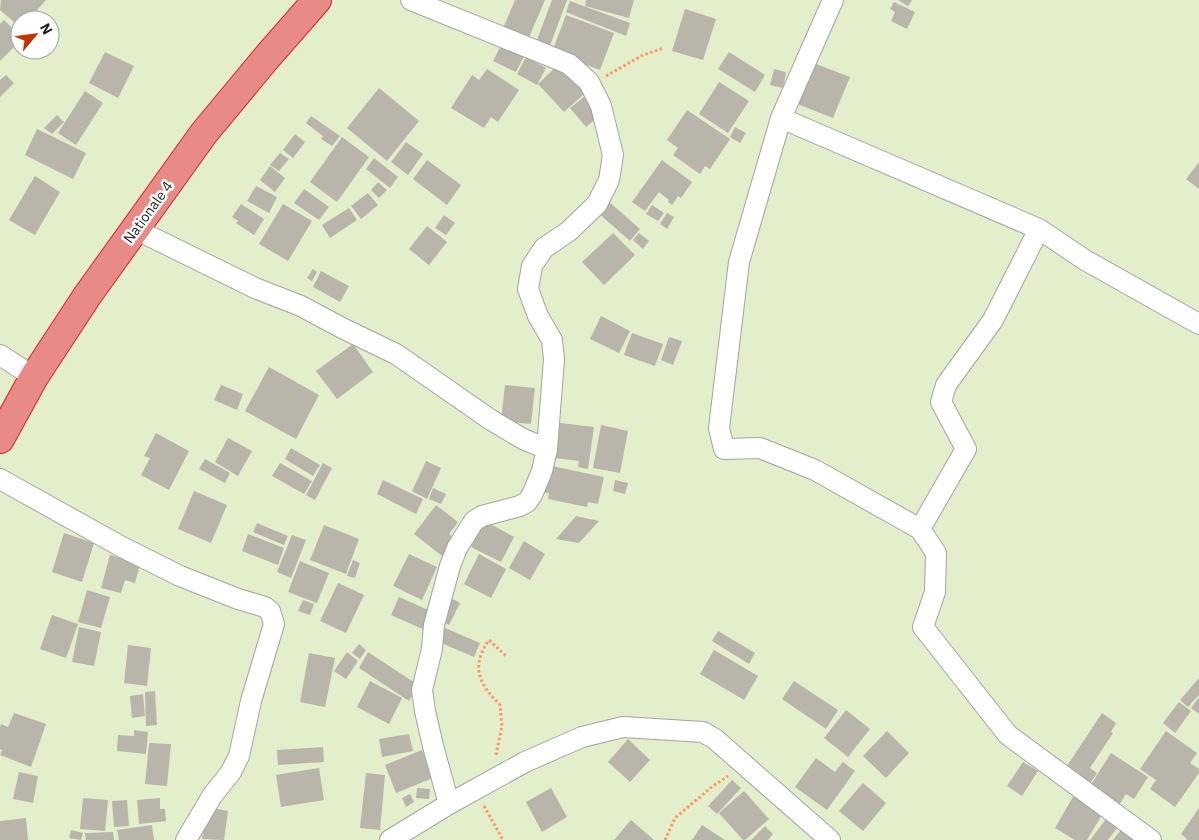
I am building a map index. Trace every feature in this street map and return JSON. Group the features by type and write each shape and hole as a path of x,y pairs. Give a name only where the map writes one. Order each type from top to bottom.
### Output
{"highway":[{"name":"Nationale 4","path":"0,439 34,377 87,296 204,133 317,0"}],"street":[{"path":"410,0 568,64 589,82 601,106 608,129 612,155 609,180 597,204 568,231 544,248 532,266 528,289 538,316 552,340 554,359 547,449 542,471 527,502 520,506 482,516 474,521 457,548 434,625 432,649 422,690 433,746 449,804"},
{"path":"833,0 781,118 738,262 719,428 724,449 760,448 816,470 920,529 936,553 934,592 922,628 1008,735 1152,840"},
{"path":"781,118 1039,229 1085,260 1199,324"},
{"path":"135,229 255,288 302,306 396,354 491,420 522,438 547,449"},
{"path":"920,529 966,449 941,402 946,385 993,320 1039,229"},
{"path":"0,355 34,377"},
{"path":"0,479 122,547 180,576 270,610 274,624 251,701 239,756 231,772 212,796 186,840"},
{"path":"390,840 449,804 525,762 582,737 623,727 703,732 715,739 830,840"}],"path":[{"path":"589,82 607,76 643,55 664,48"},
{"path":"497,778 496,752 502,726 500,706 479,677 478,665 489,640 506,656"},
{"path":"665,840 676,818 713,786 733,772 759,779"},
{"path":"474,791 492,818 503,840"}],"green space":[{"path":"0,0 1199,0 1199,840 0,840"}],"building":[{"path":"1,0 46,0 37,10 10,10 10,18 0,10"},
{"path":"515,0 545,0 527,42 502,31"},
{"path":"552,0 567,0 548,51 535,45"},
{"path":"586,0 634,0 629,18 585,6"},
{"path":"898,0 912,0 908,6"},
{"path":"570,1 630,23 626,36 566,12"},
{"path":"894,2 915,12 907,29 891,21 895,12 890,9"},
{"path":"685,9 716,19 703,60 672,51"},
{"path":"566,15 614,33 600,70 552,52"},
{"path":"4,20 10,26 10,51 0,61 0,24"},
{"path":"501,45 524,56 516,72 493,61"},
{"path":"105,52 134,66 118,98 89,83"},
{"path":"729,52 765,75 755,92 718,69"},
{"path":"526,57 546,68 537,85 517,74"},
{"path":"811,62 850,77 833,118 795,103"},
{"path":"559,64 585,93 564,112 538,84"},
{"path":"487,69 519,90 498,122 491,117 484,128 451,108 472,75 479,80"},
{"path":"774,69 786,72 783,88 770,85"},
{"path":"6,75 14,83 0,97 0,80"},
{"path":"719,82 749,101 728,133 699,114"},
{"path":"379,88 419,121 387,161 347,128"},
{"path":"85,91 103,103 76,145 58,133"},
{"path":"584,97 599,116 586,127 570,108"},
{"path":"687,110 730,139 710,169 705,166 700,174 673,155 678,148 667,140"},
{"path":"57,115 64,122 52,134 44,128"},
{"path":"311,116 340,136 332,146 321,139 323,136 306,123"},
{"path":"735,127 746,133 740,143 730,137"},
{"path":"37,129 86,153 73,179 25,155"},
{"path":"295,134 305,142 293,158 283,150"},
{"path":"342,137 369,157 337,202 310,182"},
{"path":"406,142 423,154 408,175 391,162"},
{"path":"280,153 289,159 279,171 270,165"},
{"path":"374,158 398,177 390,188 366,169"},
{"path":"427,160 461,185 447,205 413,179"},
{"path":"662,160 692,182 681,198 678,196 672,205 659,192 645,211 632,202"},
{"path":"1199,162 1199,189 1186,179"},
{"path":"270,166 285,178 275,192 260,180"},
{"path":"35,176 60,192 35,235 9,220"},
{"path":"378,182 387,190 379,198 371,190"},
{"path":"256,186 277,197 269,213 247,201"},
{"path":"304,189 329,207 319,220 294,203"},
{"path":"368,193 378,205 361,219 351,206"},
{"path":"607,200 640,229 630,241 597,212"},
{"path":"241,204 264,219 254,235 236,223 238,221 232,217"},
{"path":"283,204 312,221 288,261 259,244"},
{"path":"652,205 664,213 658,221 646,214"},
{"path":"349,208 357,220 330,238 322,225"},
{"path":"667,213 674,217 667,229 660,224"},
{"path":"444,215 455,223 446,235 435,228"},
{"path":"427,226 447,242 429,265 409,249"},
{"path":"613,233 635,255 604,285 582,262"},
{"path":"639,233 649,241 643,249 633,240"},
{"path":"313,269 317,272 312,281 307,278"},
{"path":"321,271 349,286 340,302 313,287"},
{"path":"601,316 630,331 619,353 590,339"},
{"path":"632,333 663,344 655,366 624,355"},
{"path":"669,337 682,341 673,365 661,360"},
{"path":"353,344 373,372 337,399 316,371"},
{"path":"269,367 319,395 296,439 245,411"},
{"path":"221,385 243,394 237,410 214,400"},
{"path":"505,385 535,388 531,424 501,421"},
{"path":"560,423 594,427 588,469 578,467 579,461 555,458"},
{"path":"601,425 628,431 620,473 593,468"},
{"path":"156,433 189,451 169,490 141,475 150,458 144,456"},
{"path":"228,438 252,451 238,476 215,462"},
{"path":"291,448 320,465 313,476 285,459"},
{"path":"205,459 230,473 225,483 199,469"},
{"path":"426,461 441,468 427,499 412,491"},
{"path":"280,463 312,481 304,494 272,476"},
{"path":"323,463 332,468 315,500 306,495"},
{"path":"547,465 604,477 598,504 588,502 587,507 548,499 549,493 542,492"},
{"path":"383,480 423,499 416,514 377,494"},
{"path":"615,480 628,483 625,494 613,491"},
{"path":"433,488 446,494 441,504 429,499"},
{"path":"194,491 227,505 211,543 178,529"},
{"path":"436,505 458,522 449,534 455,539 442,556 414,534"},
{"path":"576,516 599,521 579,543 556,539"},
{"path":"485,521 514,537 501,562 471,547"},
{"path":"257,523 288,536 284,545 253,532"},
{"path":"324,525 359,539 346,574 310,560"},
{"path":"64,533 94,543 82,582 52,572"},
{"path":"248,534 284,548 278,565 242,551"},
{"path":"292,535 306,540 291,578 277,572"},
{"path":"524,541 545,554 530,580 509,568"},
{"path":"409,554 437,567 422,600 393,586"},
{"path":"479,554 506,569 491,598 464,584"},
{"path":"110,555 140,564 135,583 125,580 121,593 101,588"},
{"path":"353,560 360,563 355,578 347,576"},
{"path":"300,561 329,573 317,603 288,592"},
{"path":"338,583 364,595 346,633 320,621"},
{"path":"87,590 110,597 101,628 78,622"},
{"path":"399,597 435,613 427,631 391,615"},
{"path":"449,597 460,603 449,625 438,619"},
{"path":"303,600 314,604 310,615 298,611"},
{"path":"52,615 78,624 66,658 40,649"},
{"path":"79,627 101,632 94,666 72,662"},
{"path":"445,628 480,643 474,657 439,642"},
{"path":"718,631 755,653 749,664 712,641"},
{"path":"359,644 366,650 360,659 352,653"},
{"path":"128,645 151,648 147,686 124,683"},
{"path":"714,650 758,676 744,700 700,674"},
{"path":"347,652 358,661 346,679 334,671"},
{"path":"368,652 418,685 409,701 359,668"},
{"path":"309,653 335,658 325,707 300,702"},
{"path":"1199,678 1199,695 1188,707 1180,700"},
{"path":"370,681 402,698 389,724 357,707"},
{"path":"794,681 838,710 826,729 782,699"},
{"path":"155,691 157,725 146,726 145,692"},
{"path":"143,694 145,716 132,718 130,696"},
{"path":"1199,697 1199,714 1191,708"},
{"path":"1179,702 1191,711 1175,733 1163,723"},
{"path":"846,710 870,729 848,757 824,738"},
{"path":"14,713 46,724 31,767 0,755 2,750 0,749 1,724 8,727"},
{"path":"1102,713 1116,723 1111,732 1113,733 1090,768 1097,773 1089,785 1065,769"},
{"path":"134,730 148,732 146,754 117,751 118,735 134,736"},
{"path":"887,731 909,753 886,778 863,756"},
{"path":"1166,731 1197,753 1190,763 1199,769 1199,773 1175,807 1150,789 1156,780 1140,769"},
{"path":"409,734 413,751 382,757 379,739"},
{"path":"628,739 650,760 630,782 608,762"},
{"path":"149,743 171,744 167,786 145,784"},
{"path":"323,747 324,762 278,765 277,750"},
{"path":"422,750 433,778 396,793 385,765"},
{"path":"1111,753 1148,777 1134,799 1126,794 1119,805 1090,786"},
{"path":"816,758 835,772 843,762 855,771 827,810 795,787"},
{"path":"1023,762 1038,771 1022,796 1007,786"},
{"path":"319,768 324,800 281,807 276,775"},
{"path":"19,772 38,776 33,803 13,799"},
{"path":"366,773 385,775 380,830 360,828"},
{"path":"732,780 741,788 717,814 708,806"},
{"path":"863,783 886,803 863,831 839,811"},
{"path":"417,788 430,789 429,799 416,798"},
{"path":"551,788 567,817 542,832 526,802"},
{"path":"744,791 769,819 743,840 719,813"},
{"path":"410,794 414,802 406,807 402,798"},
{"path":"1074,795 1103,813 1087,840 1075,840 1055,828"},
{"path":"83,798 108,800 105,831 80,829"},
{"path":"160,798 160,809 165,809 166,821 139,824 137,800"},
{"path":"127,800 129,826 114,827 112,801"},
{"path":"213,808 228,811 224,840 202,839 206,815"},
{"path":"1199,808 1199,840 1186,840 1181,834"},
{"path":"26,818 28,840 0,840 0,821"},
{"path":"1106,819 1117,828 1108,840 1090,840"},
{"path":"631,820 654,840 614,840"},
{"path":"152,825 154,840 119,840 117,830"},
{"path":"702,825 725,840 692,840"},
{"path":"765,826 773,834 768,840 751,840"},
{"path":"71,830 83,833 81,840 69,838"},
{"path":"1121,830 1133,840 1113,840"},
{"path":"113,832 114,840 86,840 85,833"}]}
